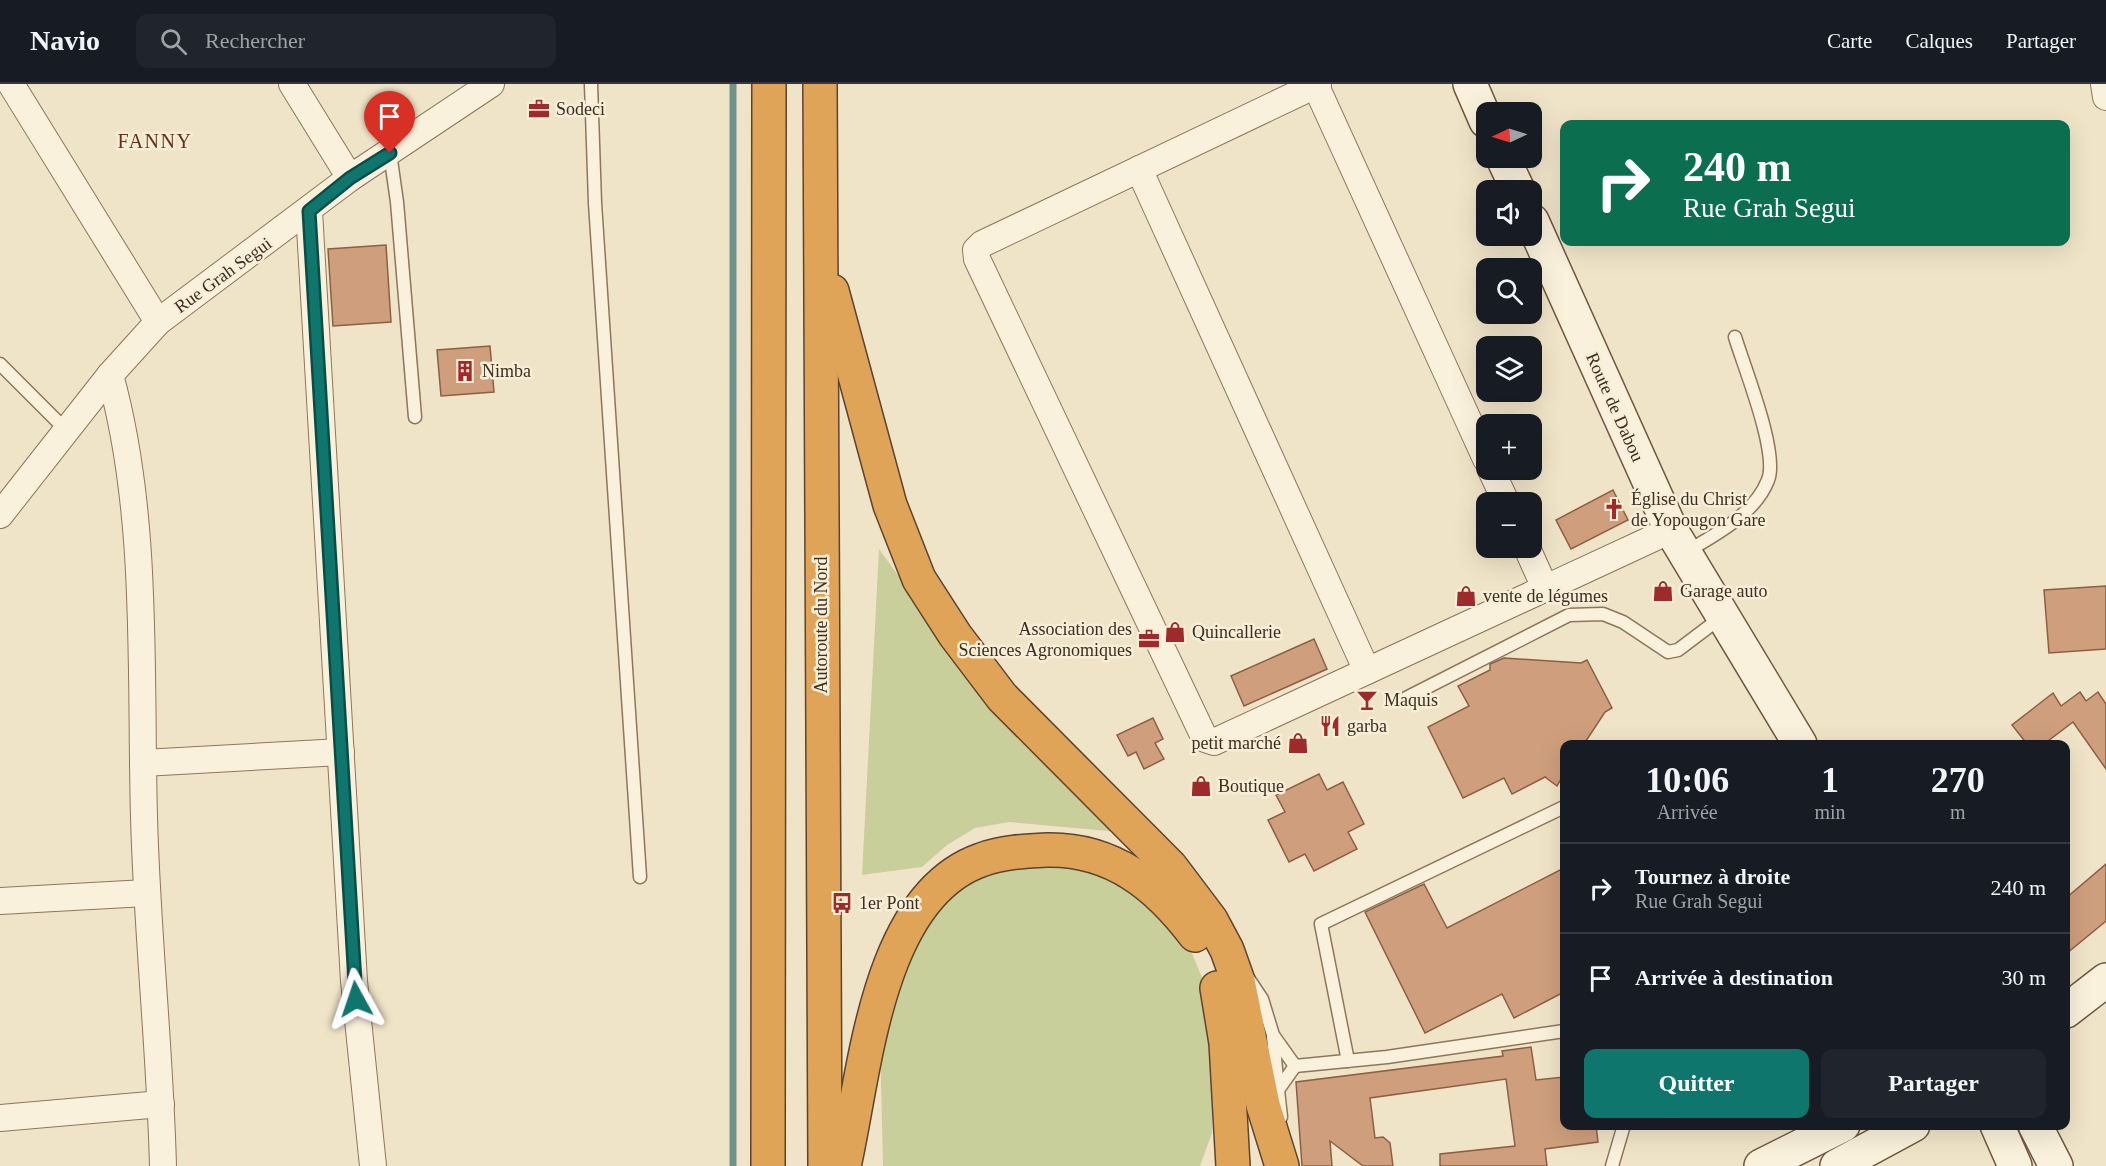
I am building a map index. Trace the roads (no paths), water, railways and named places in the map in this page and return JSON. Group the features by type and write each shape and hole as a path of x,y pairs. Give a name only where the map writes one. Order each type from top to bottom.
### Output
{"highway":[{"path":"768,1166 769,84"},
{"name":"Autoroute du Nord","path":"820,84 825,1166"},
{"path":"819,235 836,311 890,505 920,579 955,635 1002,698 1171,867 1211,920 1227,950 1238,981 1270,1097 1283,1166"},
{"path":"844,1166 885,975 904,933 923,904 950,878 980,860 1023,851 1062,850 1091,855 1119,866 1148,884 1173,905 1198,939 1213,969 1220,999 1226,1043 1233,1166"},
{"path":"1269,1166 1270,1097"}],"street":[{"path":"10,84 158,322"},
{"path":"292,84 350,178"},
{"path":"1476,437 1316,84 982,244 976,250 977,259 1205,739 1214,742 1545,588 1678,541"},
{"path":"1470,84 1478,102"},
{"path":"2104,84 2106,98"},
{"name":"Rue Grah Segui","path":"0,515 110,375 158,322 350,178 390,153 484,86"},
{"path":"1139,169 1367,670"},
{"path":"309,211 354,981 373,1166"},
{"name":"Route de Dabou","path":"1542,243 1678,541 1798,740"},
{"path":"110,375 122,419 131,471 141,634 146,893 161,1104 163,1166"},
{"path":"1532,558 1545,588"},
{"path":"143,764 341,752"},
{"path":"0,901 146,893"},
{"path":"2070,1008 2106,980"},
{"path":"0,1118 161,1104"},
{"path":"1761,1166 1829,1130"},
{"path":"1837,1166 1904,1130"},
{"path":"1999,1130 2015,1166"},
{"path":"2038,1130 2056,1166"}],"lane":[{"path":"591,84 595,203 640,877"},
{"path":"390,153 397,202 415,417"},
{"path":"1678,541 1720,532 1751,505 1768,479 1771,451 1735,337"},
{"path":"0,364 66,430"},
{"path":"1406,698 1569,615 1603,614 1623,622 1668,652 1678,650 1724,615"},
{"path":"1348,1061 1321,924 1560,809"},
{"path":"1227,950 1262,999 1273,1035 1295,1066"},
{"path":"1270,1097 1295,1066 1348,1061 1560,1030"},
{"path":"1270,1097 1273,1035"},
{"path":"1612,1166 1623,1130"}],"waterway":[{"path":"733,84 733,1166"}],"place":[{"name":"Sodeci","path":"539,109"},
{"name":"Nimba","path":"465,371"},
{"name":"Église du Christ de Yopougon Gare","path":"1614,509"},
{"name":"Garage auto","path":"1663,591"},
{"name":"vente de légumes","path":"1466,596"},
{"name":"Quincallerie","path":"1175,632"},
{"name":"Association des Sciences Agronomiques","path":"1149,639"},
{"name":"Maquis","path":"1367,700"},
{"name":"garba","path":"1330,726"},
{"name":"petit marché","path":"1298,743"},
{"name":"Boutique","path":"1201,786"},
{"name":"1er Pont","path":"842,903"}],"district":[{"name":"FANNY","path":"155,141"}]}
